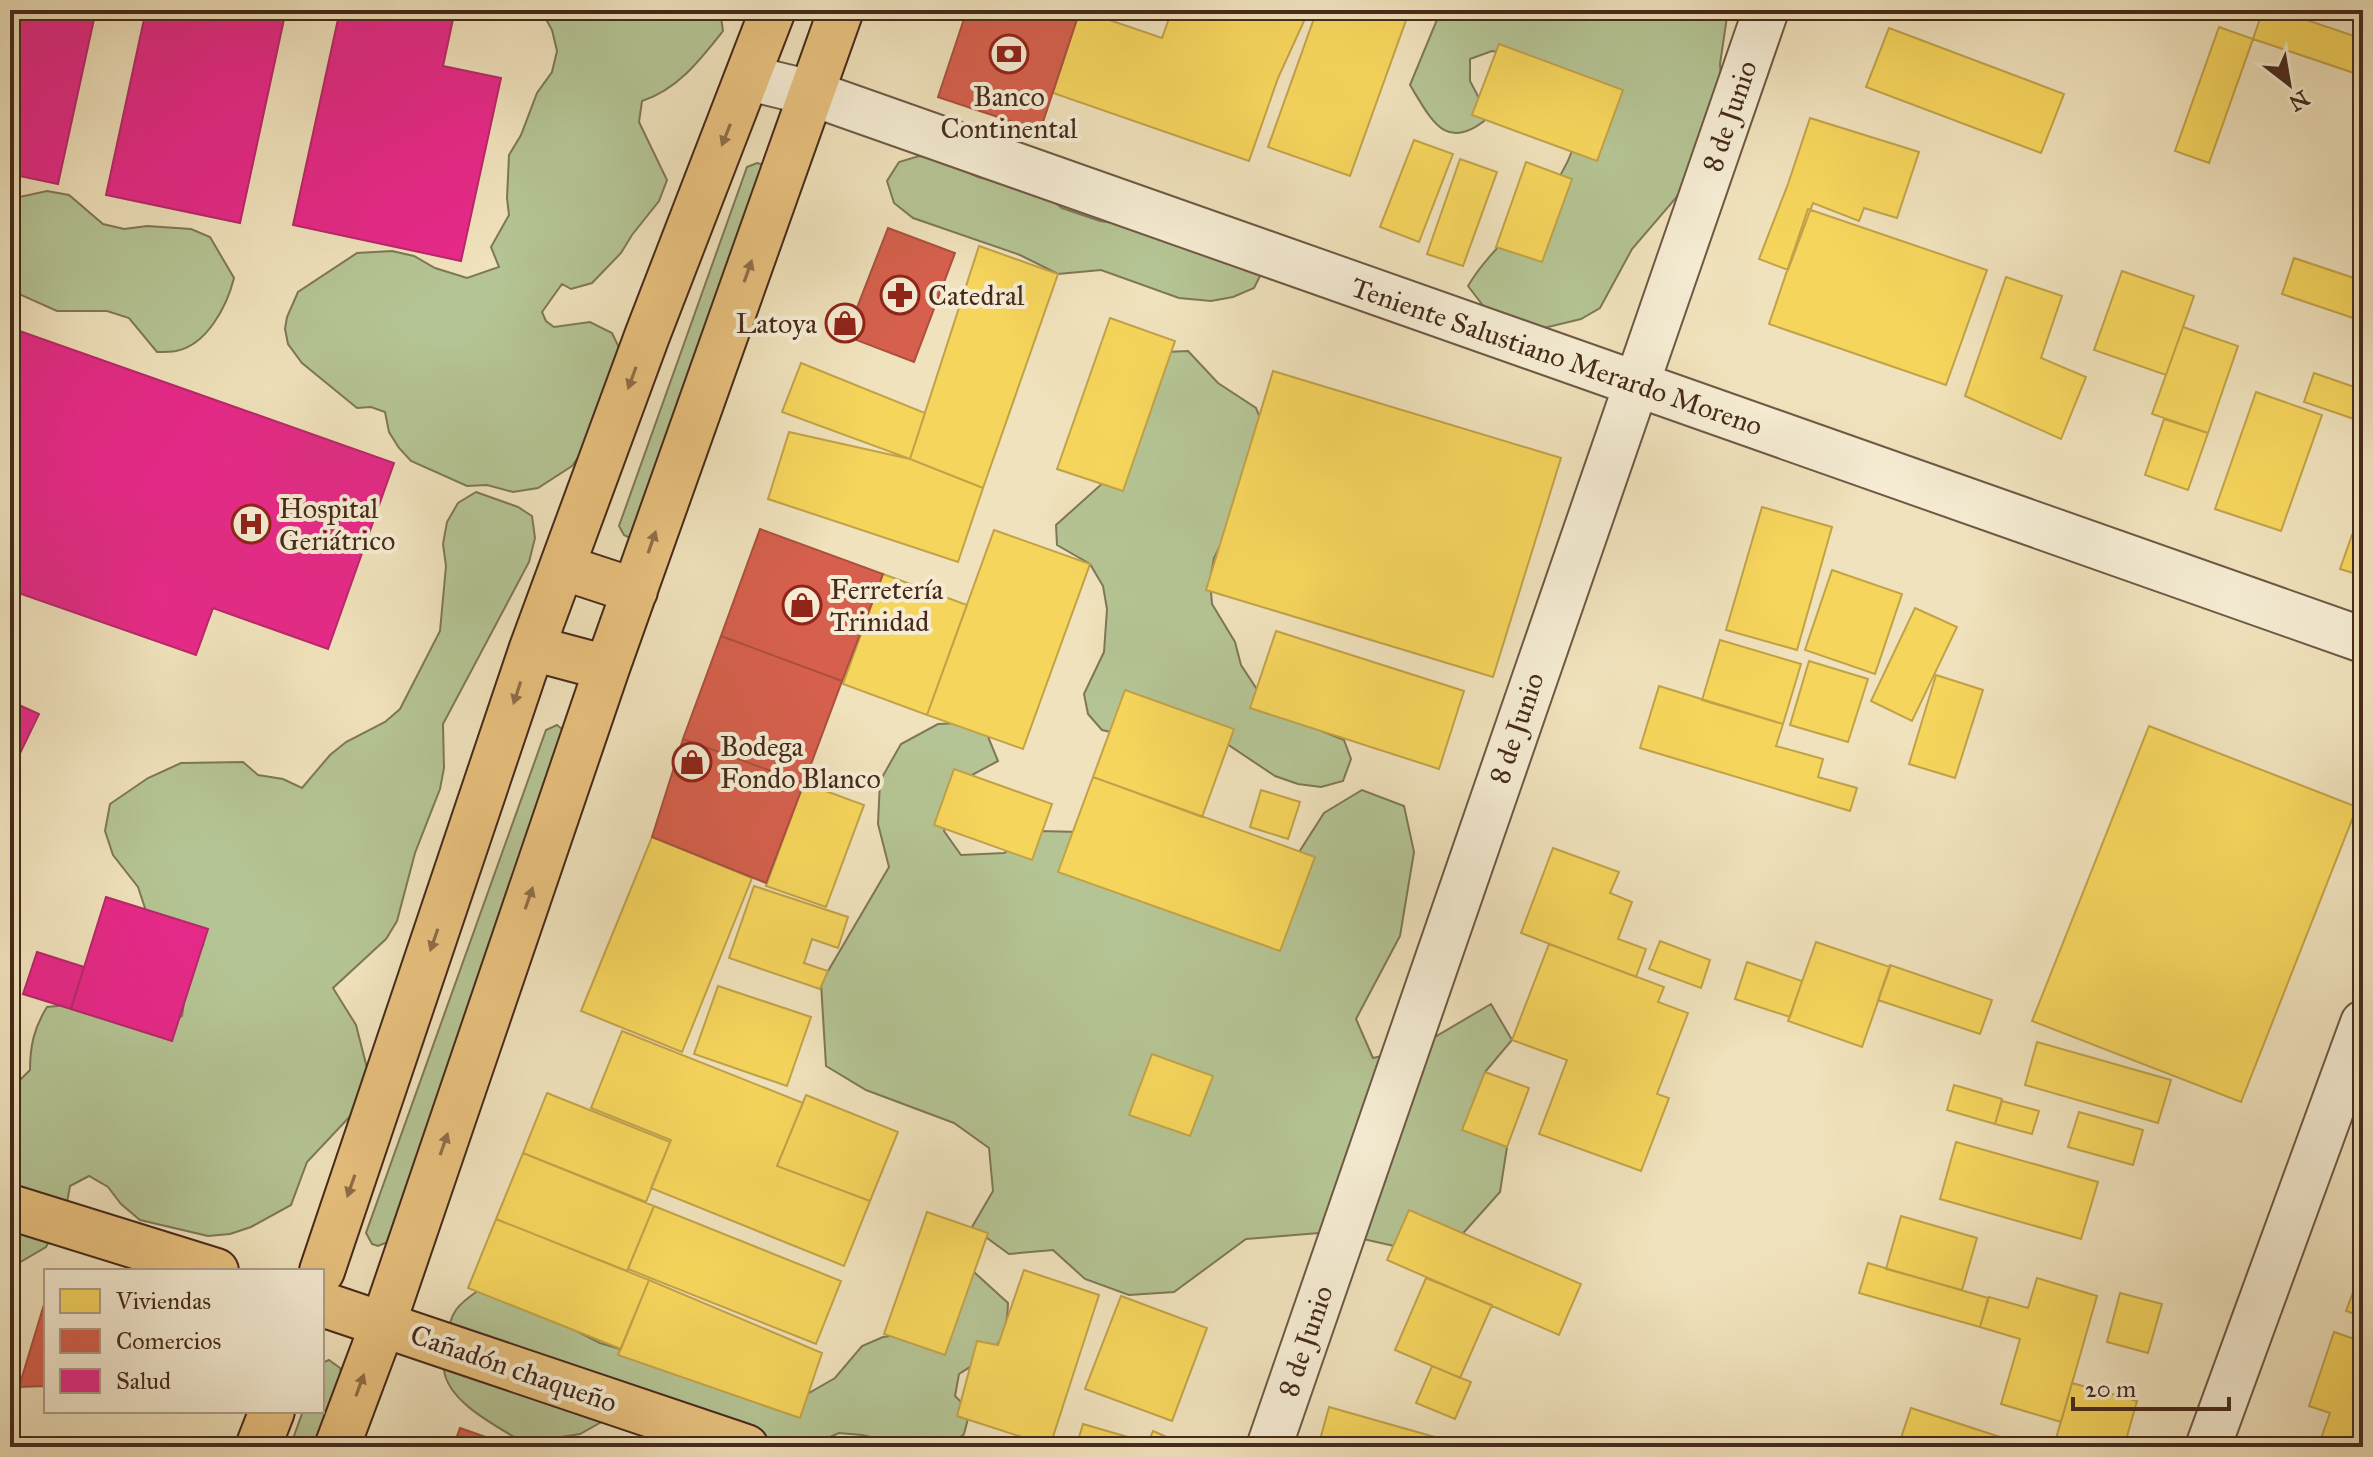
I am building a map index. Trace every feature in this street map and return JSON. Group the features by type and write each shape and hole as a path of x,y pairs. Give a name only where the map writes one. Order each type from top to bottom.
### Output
{"main road":[{"path":"324,1294 532,648 647,336 773,10"},
{"path":"337,1447 383,1324 607,668 841,10"},
{"path":"562,567 635,591"},
{"path":"532,648 607,668"},
{"path":"10,1207 210,1269"},
{"name":"Cañadón chaqueño","path":"324,1294 383,1324 746,1447"},
{"path":"258,1447 271,1413"}],"street":[{"name":"8 de Junio","path":"1269,1447 1766,10"},
{"name":"Teniente Salustiano Merardo Moreno","path":"749,78 811,93 2363,640"},
{"path":"2208,1447 2363,1023"}],"green space":[{"path":"541,10 720,10 723,31 697,63 677,81 642,101 639,122 667,180 659,201 621,253 592,283 571,289 562,284 542,312 546,321 554,327 590,322 612,333 623,356 594,435 572,466 538,488 513,492 487,485 467,486 411,461 389,432 385,412 371,407 357,408 302,363 288,344 285,329 298,292 357,253 392,251 414,256 435,268 467,278 499,267 491,247 509,215 509,155 521,135 537,93 552,72 557,51 552,30"},
{"path":"1441,10 1728,10 1720,64 1725,126 1675,199 1632,249 1600,308 1581,319 1515,335 1495,321 1468,286 1480,268 1538,205 1563,171 1572,151 1515,55 1492,51 1470,59 1470,81 1489,117 1462,133 1451,133 1433,121 1410,85"},
{"path":"919,156 940,159 978,177 1044,194 1062,208 1100,221 1143,227 1264,268 1254,288 1233,297 1211,301 1179,298 1101,270 1058,274 1020,255 913,218 894,203 887,181 899,162"},
{"path":"757,163 764,165 632,539 624,535 619,526 747,167"},
{"path":"47,191 69,195 103,224 124,229 147,226 191,229 210,237 234,278 221,312 206,333 187,347 157,352 129,318 107,311 57,311 17,293 10,297 10,199"},
{"path":"1188,351 1218,383 1256,408 1264,428 1246,494 1214,558 1210,580 1212,604 1235,642 1241,665 1266,703 1304,724 1344,740 1351,759 1343,781 1321,787 1298,784 1275,776 1218,738 1129,736 1102,730 1088,714 1084,694 1104,652 1107,609 1103,586 1090,564 1057,545 1056,525 1104,482 1165,352"},
{"path":"476,492 518,507 532,516 535,538 529,562 443,724 444,768 440,789 415,853 397,921 386,939 333,988 356,1025 367,1068 356,1110 307,1162 291,1205 251,1227 230,1234 208,1236 140,1220 121,1204 108,1187 89,1176 70,1186 66,1208 46,1247 10,1268 10,1086 30,1070 34,1037 47,1007 67,1005 87,1013 164,1028 182,1016 190,969 203,945 149,920 138,887 113,855 105,831 110,804 148,778 181,763 243,762 258,775 283,779 302,788 330,755 346,742 385,722 400,709 440,631 446,566 443,544 447,522 458,503"},
{"path":"982,722 998,761 957,783 944,831 961,855 1004,853 1040,831 1080,832 1278,885 1324,813 1362,790 1404,806 1414,852 1400,936 1356,1019 1373,1058 1416,1048 1491,1004 1512,1040 1485,1072 1476,1118 1507,1147 1500,1192 1457,1240 1412,1250 1332,1232 1246,1239 1174,1292 1129,1295 1085,1279 1053,1250 1009,1254 972,1227 993,1191 989,1148 954,1123 866,1090 826,1066 821,983 889,867 878,824 880,781 901,744 938,724"},
{"path":"557,725 567,733 388,1242 378,1246 372,1244 366,1233 546,730"},
{"path":"955,1266 975,1273 1008,1303 1001,1339 981,1360 959,1374 955,1396 970,1411 964,1434 949,1447 915,1447 839,1433 807,1447 727,1447 621,1411 580,1434 524,1443 464,1403 448,1382 444,1370 448,1330 453,1316 460,1305 479,1290 561,1319 600,1343 795,1401 835,1378 862,1346 883,1337 905,1334"},
{"path":"329,1360 341,1372 314,1447 290,1447 302,1413 324,1413 324,1362"}],"building: Viviendas":[{"path":"1080,10 1162,38 1172,10 1309,10 1278,78 1249,161 1053,93"},
{"path":"1317,10 1409,12 1350,176 1268,147"},
{"path":"2263,10 2277,10 2363,39 2363,76 2253,39"},
{"path":"2219,27 2253,39 2209,163 2175,151"},
{"path":"1889,28 2064,94 2041,153 1866,87"},
{"path":"1499,44 1623,90 1597,161 1472,115"},
{"path":"1810,118 1919,152 1897,218 1864,208 1859,221 1813,203 1788,270 1759,259"},
{"path":"1414,140 1453,154 1419,242 1380,227"},
{"path":"1460,159 1497,172 1463,266 1427,254"},
{"path":"1526,162 1572,179 1542,262 1496,247"},
{"path":"1808,209 1987,270 1946,385 1769,324"},
{"path":"979,246 1058,274 983,488 910,459"},
{"path":"2294,258 2363,281 2353,318 2282,294"},
{"path":"2122,271 2194,296 2166,375 2094,350"},
{"path":"2006,277 2062,296 2041,358 2086,377 2061,439 1965,396"},
{"path":"1110,318 1175,341 1123,491 1057,469"},
{"path":"2183,327 2238,346 2208,433 2152,414"},
{"path":"801,363 925,413 910,459 782,412"},
{"path":"1273,371 1561,458 1493,677 1206,590"},
{"path":"2314,373 2363,390 2363,422 2304,402"},
{"path":"2256,392 2322,415 2281,531 2215,509"},
{"path":"2164,419 2208,433 2188,490 2145,475"},
{"path":"789,432 910,459 983,488 958,562 768,499"},
{"path":"1762,507 1832,527 1797,650 1726,630"},
{"path":"994,530 1090,564 1023,749 927,715"},
{"path":"2352,535 2363,539 2363,576 2340,569"},
{"path":"1832,570 1902,594 1875,674 1805,650"},
{"path":"883,574 967,605 927,715 843,684"},
{"path":"1915,608 1957,627 1912,721 1871,701"},
{"path":"1276,631 1464,691 1439,769 1250,708"},
{"path":"1720,640 1801,664 1783,724 1702,700"},
{"path":"1809,661 1868,679 1848,742 1790,725"},
{"path":"1936,675 1983,690 1955,778 1909,764"},
{"path":"1659,686 1783,724 1776,746 1823,759 1818,777 1857,788 1850,811 1640,748"},
{"path":"1125,690 1234,729 1202,817 1093,777"},
{"path":"2149,726 2357,807 2241,1102 2032,1021"},
{"path":"954,769 1052,804 1032,860 934,825"},
{"path":"1093,777 1315,857 1280,951 1058,872"},
{"path":"804,783 864,805 826,907 766,886"},
{"path":"1261,790 1300,802 1288,839 1250,827"},
{"path":"652,837 752,878 682,1052 581,1011"},
{"path":"1553,848 1619,872 1610,893 1632,902 1618,939 1646,949 1636,977 1521,933"},
{"path":"754,886 848,917 838,948 812,939 804,963 828,971 820,989 729,958"},
{"path":"1660,941 1710,960 1701,988 1649,969"},
{"path":"1816,942 1890,967 1862,1047 1788,1021"},
{"path":"1549,944 1664,987 1658,1002 1688,1013 1657,1094 1669,1098 1641,1171 1539,1134 1567,1060 1512,1040"},
{"path":"1747,962 1802,981 1790,1017 1735,999"},
{"path":"1890,965 1992,1000 1980,1034 1878,1000"},
{"path":"718,986 811,1017 787,1086 694,1054"},
{"path":"622,1031 803,1103 777,1166 870,1201 844,1266 651,1188 671,1140 591,1108"},
{"path":"2037,1042 2171,1080 2158,1123 2025,1085"},
{"path":"1152,1054 1213,1076 1190,1136 1129,1115"},
{"path":"1485,1072 1529,1088 1507,1147 1462,1130"},
{"path":"1954,1085 2002,1099 1995,1124 1947,1110"},
{"path":"547,1093 670,1142 646,1202 523,1153"},
{"path":"806,1095 898,1132 870,1201 777,1166"},
{"path":"2002,1101 2039,1111 2032,1134 1995,1124"},
{"path":"2079,1112 2143,1130 2133,1165 2068,1147"},
{"path":"1956,1142 2098,1182 2081,1239 1940,1199"},
{"path":"523,1153 654,1206 627,1271 496,1219"},
{"path":"654,1206 841,1281 816,1344 628,1269"},
{"path":"1409,1210 1581,1284 1559,1335 1387,1260"},
{"path":"927,1212 988,1233 945,1355 884,1334"},
{"path":"1901,1216 1977,1238 1962,1290 1886,1269"},
{"path":"496,1219 649,1280 621,1349 468,1288"},
{"path":"1868,1263 1988,1298 1980,1327 1859,1293"},
{"path":"1024,1270 1099,1295 1050,1446 957,1416 977,1341 998,1345"},
{"path":"1426,1278 1492,1305 1460,1378 1395,1350"},
{"path":"2037,1278 2097,1296 2061,1422 2001,1404 2020,1339 1980,1327 1989,1297 2028,1308"},
{"path":"649,1280 822,1353 800,1418 618,1355"},
{"path":"2357,1282 2363,1284 2363,1317 2346,1311"},
{"path":"2120,1293 2162,1304 2148,1353 2107,1342"},
{"path":"1121,1296 1207,1328 1172,1421 1085,1389"},
{"path":"2334,1332 2363,1342 2363,1447 2318,1447 2330,1413 2309,1406"},
{"path":"1432,1366 1471,1382 1455,1419 1416,1403"},
{"path":"2072,1383 2137,1401 2124,1447 2071,1447 2055,1442"},
{"path":"1329,1407 1470,1447 1318,1447"},
{"path":"1911,1408 2031,1447 1898,1447"},
{"path":"1083,1424 1138,1440 1136,1447 1076,1447"},
{"path":"1153,1431 1190,1447 1146,1447"}],"building: Comercios":[{"path":"967,10 1080,10 1040,131 938,97"},
{"path":"888,228 955,253 914,362 846,336"},
{"path":"760,529 883,574 842,681 721,636"},
{"path":"721,636 842,681 804,783 683,739"},
{"path":"683,739 804,783 766,883 652,837"},
{"path":"44,1305 44,1386 19,1387"},
{"path":"460,1428 497,1441 514,1447 453,1447"}],"building: Salud":[{"path":"10,10 96,10 58,184 10,174"},
{"path":"146,10 286,10 240,223 106,195"},
{"path":"340,10 455,10 443,66 501,78 461,261 293,225"},
{"path":"11,328 394,463 328,649 213,608 196,655 10,590"},
{"path":"10,701 39,714 10,774"},
{"path":"106,897 208,929 172,1041 71,1009"},
{"path":"37,952 84,967 71,1009 23,994"}],"place":[{"name":"Banco Continental","path":"1009,54"},
{"name":"Catedral","path":"900,295"},
{"name":"Latoya","path":"845,323"},
{"name":"Hospital Geriátrico","path":"251,524"},
{"name":"Ferretería Trinidad","path":"802,605"},
{"name":"Bodega Fondo Blanco","path":"692,762"}]}
